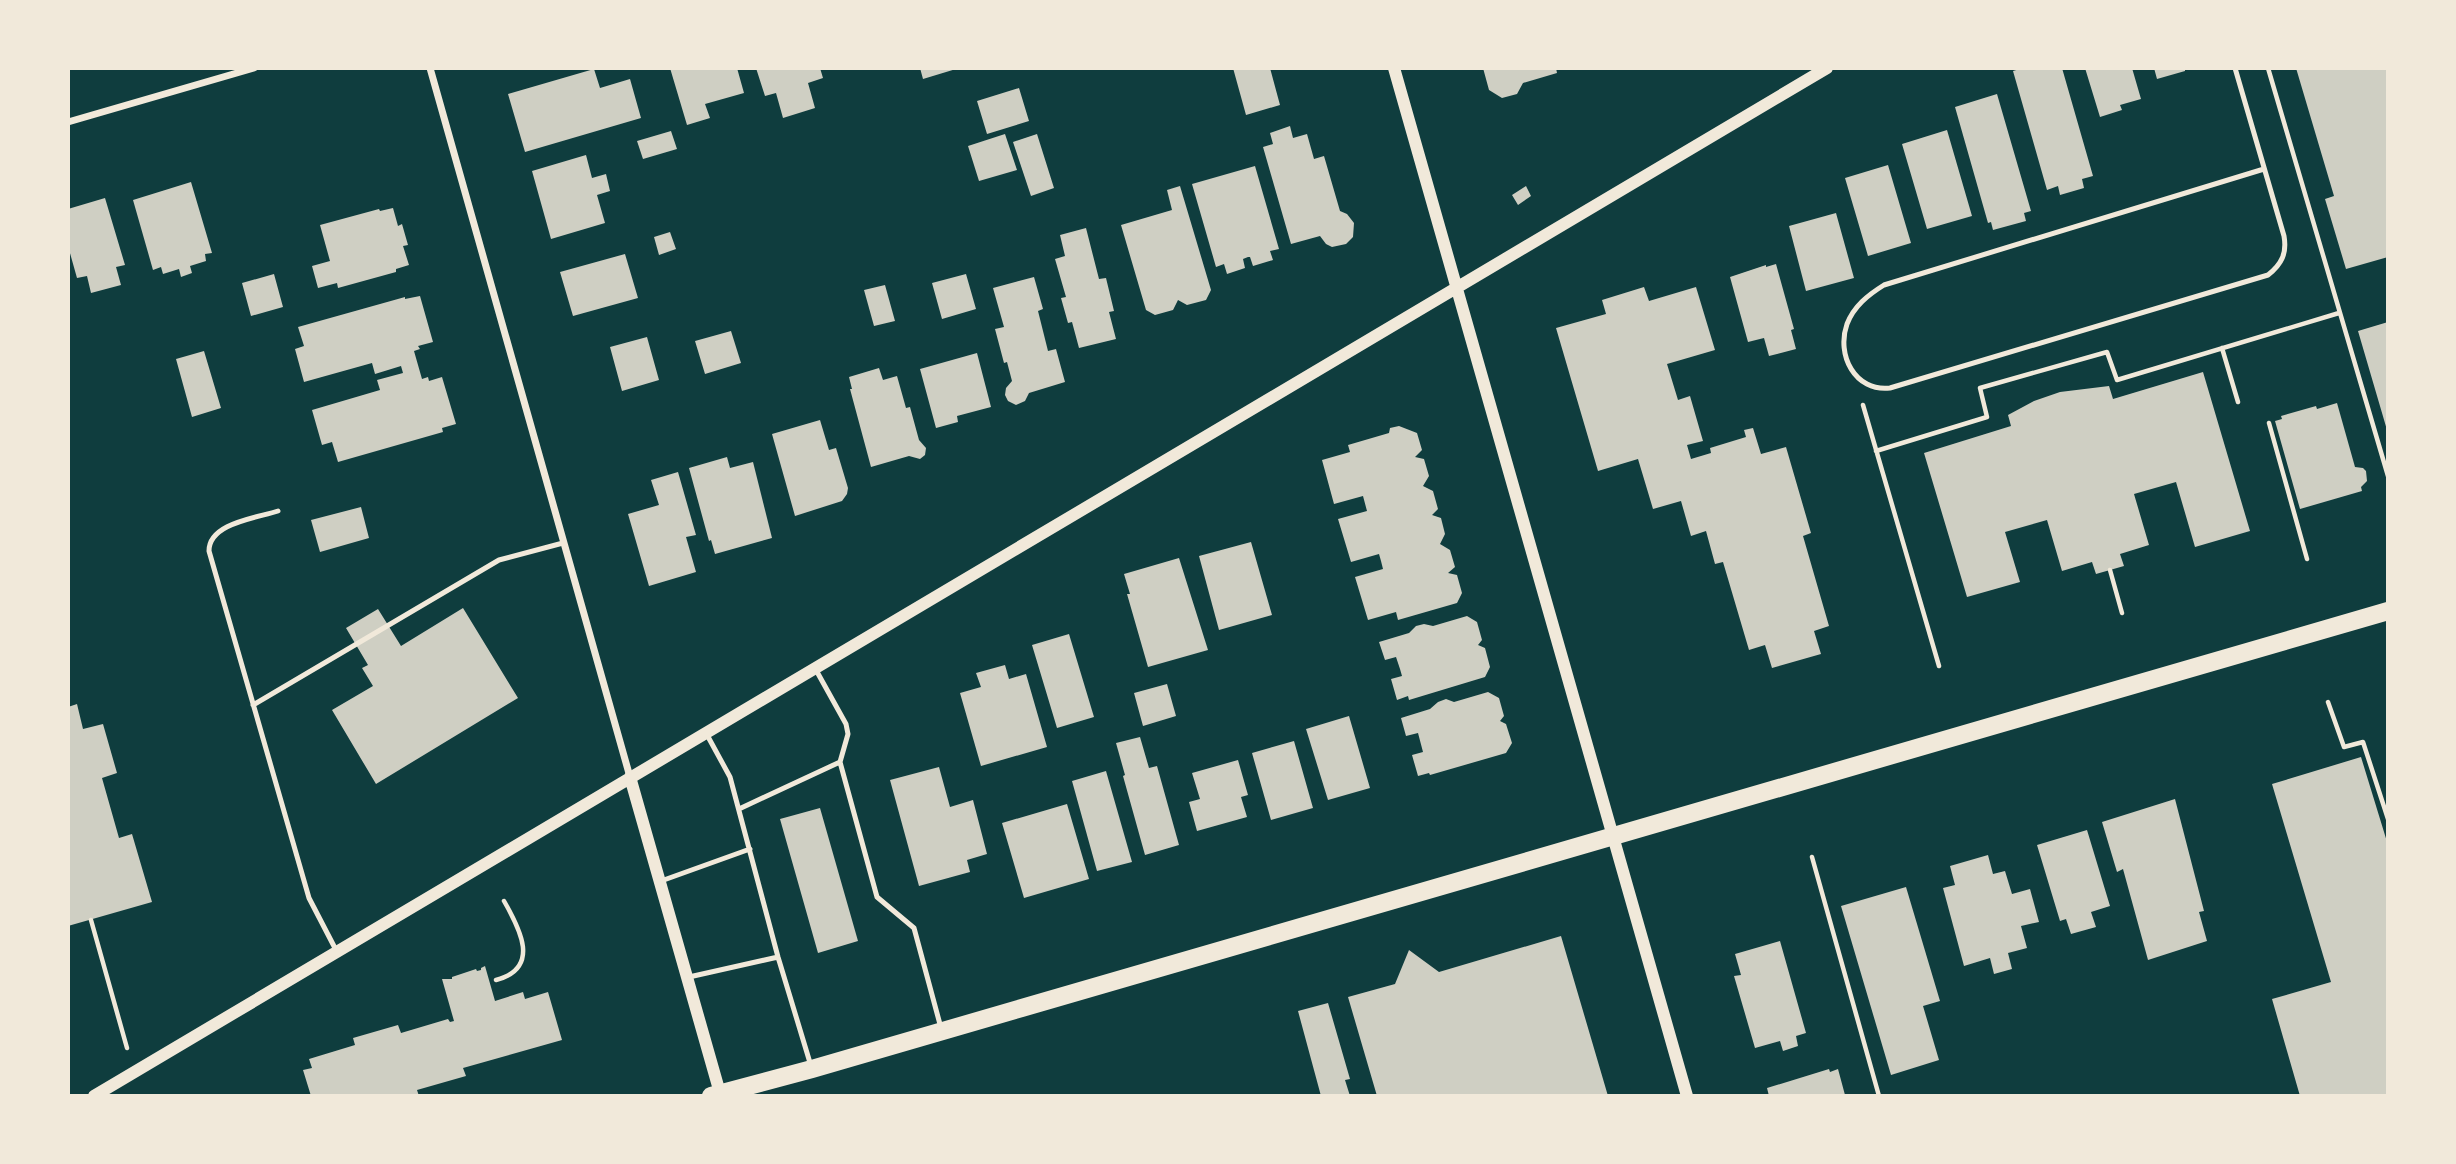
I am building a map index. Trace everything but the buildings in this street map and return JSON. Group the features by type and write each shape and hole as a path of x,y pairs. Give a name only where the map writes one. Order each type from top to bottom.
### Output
{"main road":[{"path":"717,1095 2388,611"}],"street":[{"path":"68,122 254,68"},
{"path":"430,68 660,881 717,1095"},
{"path":"1394,68 1687,1096"},
{"path":"94,1096 1827,68"}],"lane":[{"path":"2235,68 2286,242 2281,260 2268,275 1890,388 1871,388 1854,373 1844,347 1847,325 1860,303 1884,285 2264,169"},
{"path":"278,511 220,529 208,546 309,898 337,952"},
{"path":"253,705 499,560 563,542"},
{"path":"815,668 846,724 848,734 840,762 877,897 914,928 942,1031"},
{"path":"706,733 730,777 811,1069"},
{"path":"739,809 840,762"},
{"path":"660,881 750,849"},
{"path":"687,978 778,957"}],"path":[{"path":"2268,68 2388,476"},
{"path":"1876,451 1987,417 1980,388 2107,352 2117,380 2339,313"},
{"path":"2221,348 2238,402"},
{"path":"1854,373 1939,666"},
{"path":"2269,423 2307,559"},
{"path":"2110,570 2122,613"},
{"path":"2328,702 2344,747 2363,742 2388,819"},
{"path":"1812,857 1879,1096"},
{"path":"496,980 511,976 520,968 523,953 519,929 504,901"},
{"path":"91,920 134,1072"}]}
